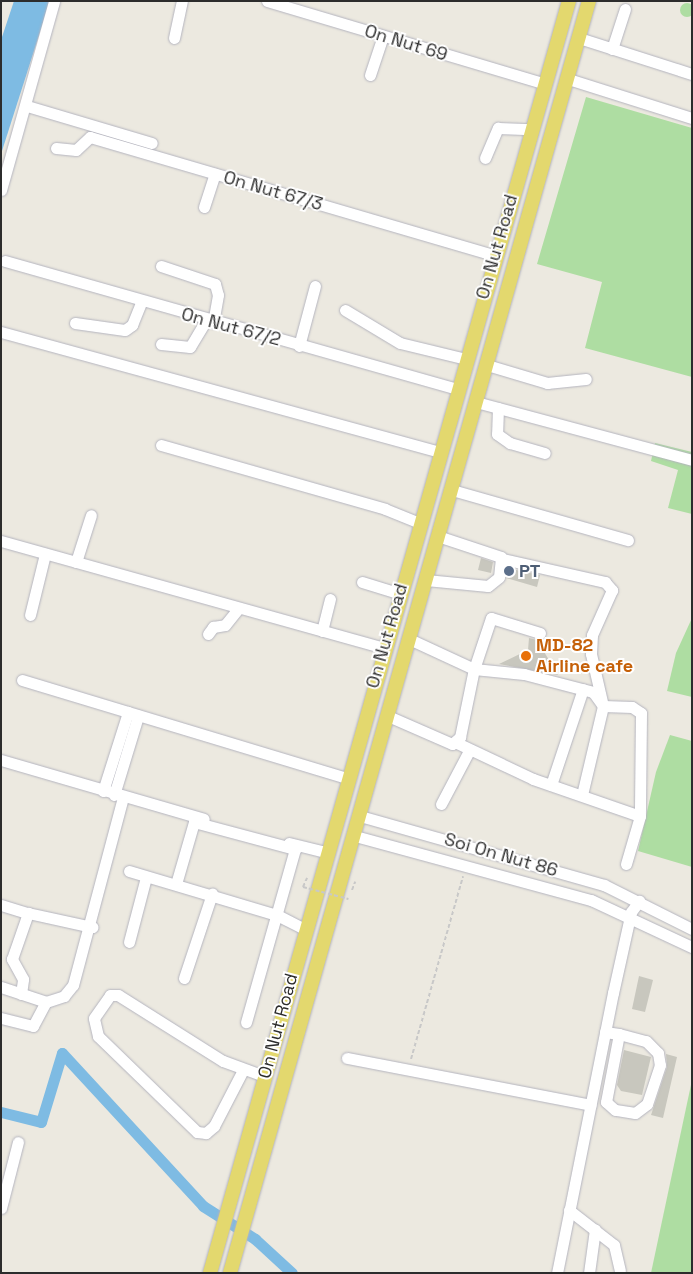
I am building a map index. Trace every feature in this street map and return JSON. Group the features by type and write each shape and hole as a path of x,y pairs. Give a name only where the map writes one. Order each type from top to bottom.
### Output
{"main road":[{"name":"On Nut Road","path":"210,1273 383,648 458,389 494,255 569,1"},
{"name":"On Nut Road","path":"230,1273 355,836 589,1"},
{"path":"338,811 360,816"},
{"path":"332,831 355,836"}],"street":[{"path":"1,190 27,106 54,1"},
{"path":"174,38 182,1"},
{"name":"On Nut 69","path":"267,1 544,84"},
{"path":"612,49 625,9"},
{"path":"370,75 383,36"},
{"path":"579,38 692,74"},
{"path":"568,79 692,118"},
{"path":"27,106 152,143"},
{"path":"485,158 498,128 531,130"},
{"name":"On Nut 67/3","path":"56,148 76,150 90,137 494,255"},
{"path":"204,207 215,174"},
{"name":"On Nut 67/2","path":"5,261 141,303 458,389"},
{"path":"160,344 190,347 210,322 215,284 161,266"},
{"path":"299,346 315,286"},
{"path":"76,323 125,330 132,326 141,303"},
{"path":"345,310 400,344 466,359"},
{"path":"1,332 440,452"},
{"path":"487,365 546,382 586,379"},
{"path":"476,402 692,460"},
{"path":"498,408 497,434 510,443 545,453"},
{"path":"161,445 385,509 420,523"},
{"path":"452,490 628,540"},
{"path":"76,562 91,515"},
{"path":"438,536 503,559 605,582 612,590 592,635 591,654 603,706 582,795"},
{"path":"1,541 383,648"},
{"path":"30,615 45,554"},
{"path":"426,580 488,586 499,577 503,559"},
{"path":"362,582 399,593"},
{"path":"322,631 330,599"},
{"path":"208,634 213,627 225,625 239,608"},
{"path":"457,743 474,669 492,618 540,633"},
{"path":"409,639 474,669 524,674 593,692 603,706"},
{"path":"22,680 347,778"},
{"path":"551,785 582,689"},
{"path":"603,706 632,708 642,713 640,816 626,864"},
{"path":"1,987 46,1002 64,996 73,986 92,927 114,794 133,714"},
{"path":"388,716 457,743 469,751 551,785 640,816"},
{"path":"441,804 469,751"},
{"path":"1,760 114,794 326,852"},
{"name":"Soi On Nut 86","path":"360,816 604,885 692,928"},
{"path":"176,884 194,822 291,847 296,856 246,1022"},
{"name":"Soi On Nut 86","path":"355,836 591,900 692,947"},
{"path":"129,871 212,894 277,915 304,929"},
{"path":"129,942 146,877"},
{"path":"184,978 212,894"},
{"path":"557,1273 630,917 638,901"},
{"path":"1,906 92,927"},
{"path":"22,994 23,979 12,959 28,913"},
{"path":"243,1070 214,1126 206,1133 197,1132 98,1036 94,1018 110,995 118,995 243,1070 264,1076"},
{"path":"1,1018 33,1026 46,1002"},
{"path":"605,1032 619,1034 646,1041 658,1053 660,1065 647,1104 635,1113 615,1110 606,1102 619,1034"},
{"path":"347,1058 590,1105"},
{"path":"1,1208 18,1142"},
{"path":"569,1210 614,1245 620,1270"},
{"path":"589,1273 595,1229"}],"path":[{"path":"312,871 302,887 348,899"},
{"path":"408,1071 463,875"}],"green space":[{"path":"684,3 690,3 694,10 690,17 684,17 680,13 680,7"},
{"path":"586,97 692,128 692,377 585,348 602,282 537,264"},
{"path":"655,443 692,452 692,514 668,508 678,470 651,461"},
{"path":"692,618 692,697 667,691 676,653"},
{"path":"670,735 692,741 692,867 638,851 656,772"},
{"path":"692,1080 692,1273 651,1273"}],"water":[{"path":"14,1 50,1 1,154 1,40"}],"building":[{"path":"481,558 493,562 491,573 478,570"},
{"path":"507,568 540,575 537,587 506,578"},
{"path":"529,638 537,640 558,675 499,664 528,650"},
{"path":"639,976 653,980 645,1012 632,1009"},
{"path":"624,1050 651,1057 642,1095 621,1091 617,1085"},
{"path":"666,1054 677,1057 663,1118 651,1115 667,1067"}],"waterway":[{"path":"1,1112 41,1122 62,1053 203,1206 255,1239 292,1273"}],"place":[{"name":"PT","path":"509,571"},
{"name":"MD-82 Airline cafe","path":"526,656"}]}
